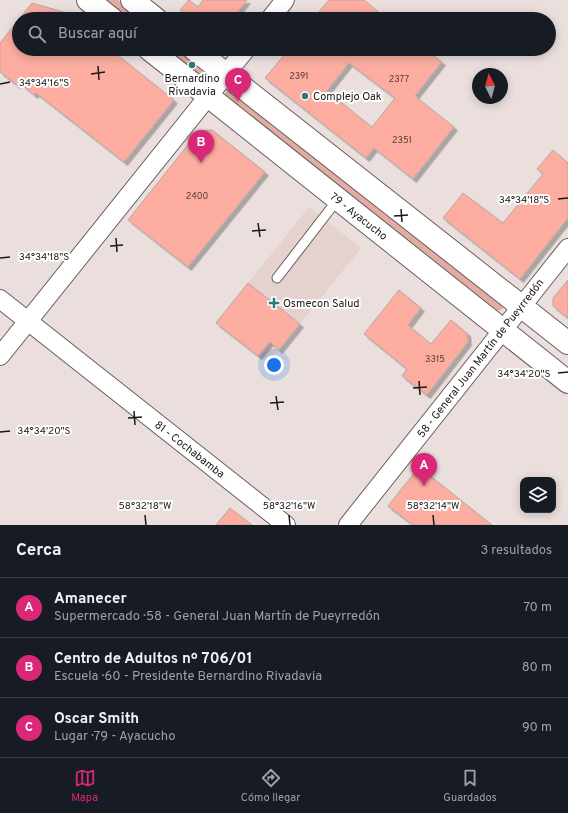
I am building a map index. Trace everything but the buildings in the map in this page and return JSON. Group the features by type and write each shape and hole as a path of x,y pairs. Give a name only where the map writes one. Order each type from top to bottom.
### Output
{"main road":[{"path":"88,0 103,12"},
{"path":"132,0 147,12"},
{"name":"79 - Ayacucho","path":"158,56 568,382"},
{"path":"203,56 522,305 568,343"}],"street":[{"path":"276,12 285,0"},
{"path":"0,356 240,56"},
{"name":"58 - General Juan Martín de Pueyrredón","path":"348,525 502,329 568,248"},
{"name":"81 - Cochabamba","path":"0,299 286,525"}],"lane":[{"path":"277,278 338,199"}],"shaded area":[{"path":"104,0 118,0 133,12 119,12"},
{"path":"175,56 189,56 202,67 203,71 200,74 197,74"},
{"path":"227,91 231,91 502,304 503,308 497,311 226,98 225,93"},
{"name":"Osmecon Salud","path":"309,207 361,248 268,364 216,323"}],"place":[{"name":"Bernardino Rivadavia","path":"192,65"},
{"name":"Complejo Oak","path":"305,96"},
{"name":"Oscar Smith","path":"238,101"},
{"name":"Centro de Adultos nº 706/01","path":"201,163"},
{"name":"Osmecon Salud","path":"274,303"},
{"name":"Amanecer","path":"424,486"}]}
